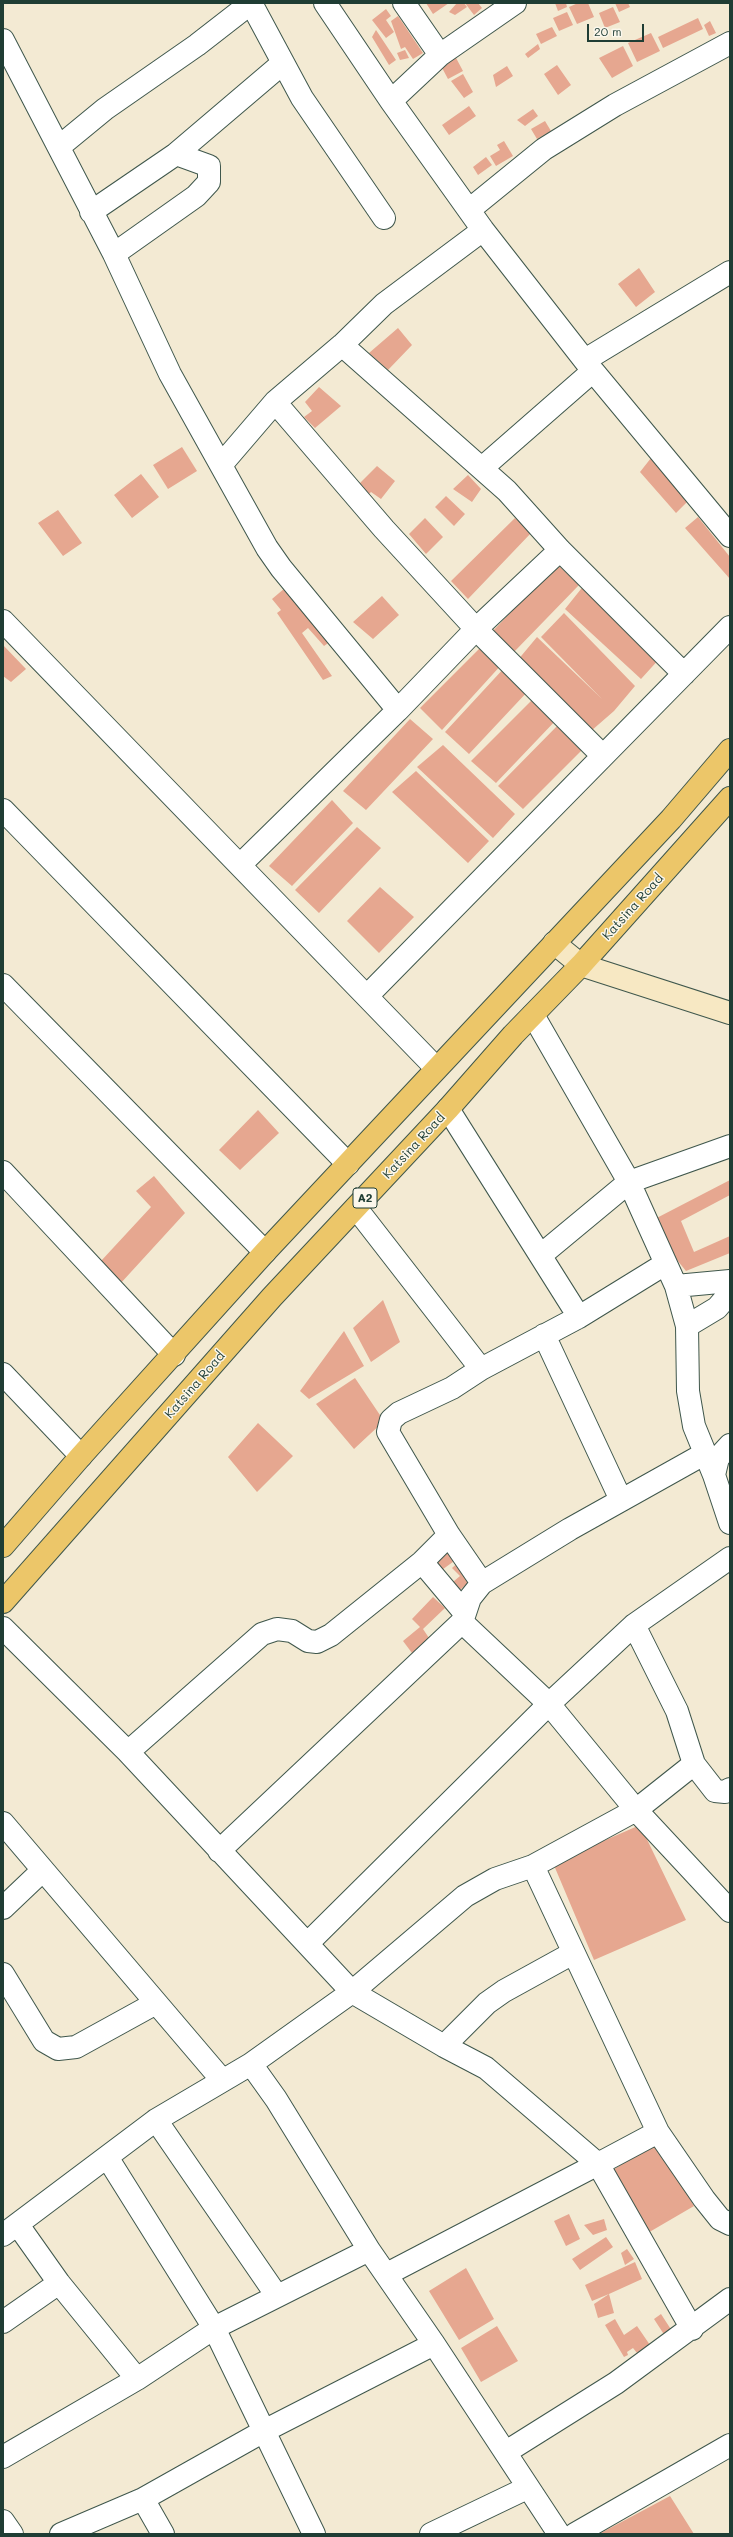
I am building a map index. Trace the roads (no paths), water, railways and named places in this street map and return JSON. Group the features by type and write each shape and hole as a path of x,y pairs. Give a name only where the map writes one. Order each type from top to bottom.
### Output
{"highway":[{"path":"3,1546 81,1456 265,1252 671,819 730,750"},
{"name":"Katsina Road","path":"3,1602 272,1297 448,1109 513,1035 581,965 730,798"}],"main road":[{"path":"554,943 581,965 730,1013"}],"street":[{"path":"60,146 105,109 197,45 251,3 306,104 384,218"},
{"path":"325,3 391,101 483,230 589,365 730,536"},
{"path":"404,3 440,55"},
{"path":"391,101 440,55 516,3"},
{"path":"3,40 60,146 91,212 114,254 170,374 281,568 398,710"},
{"path":"469,210 544,149 615,105 730,43"},
{"path":"91,212 176,154 283,63"},
{"path":"114,254 196,196 209,182 209,166 176,154"},
{"path":"221,465 275,402 342,345 384,304 483,230"},
{"path":"482,468 589,365 730,272"},
{"path":"342,345 507,491 560,550 684,674"},
{"path":"275,402 384,530 476,629 603,756"},
{"path":"240,865 398,710 476,629 560,550"},
{"path":"3,621 436,1068"},
{"path":"367,996 730,627"},
{"path":"3,810 348,1164"},
{"path":"3,985 265,1252"},
{"path":"533,1015 629,1182 676,1286 687,1326 688,1391 694,1426 704,1454 714,1475 730,1523"},
{"path":"448,1109 579,1317"},
{"path":"540,1255 629,1182 730,1146"},
{"path":"3,1172 174,1354"},
{"path":"356,1208 481,1369"},
{"path":"482,1583 449,1535 388,1432 390,1420 412,1406 452,1388 481,1369 579,1317 665,1264"},
{"path":"676,1286 730,1281"},
{"path":"687,1326 717,1308 730,1293"},
{"path":"544,1335 621,1500"},
{"path":"3,1374 81,1456"},
{"path":"714,1475 718,1458 730,1445"},
{"path":"219,1851 463,1617 470,1598 482,1583 621,1500 704,1454"},
{"path":"128,1752 262,1634 277,1629 292,1631 308,1641 317,1642 331,1635 422,1562 449,1535"},
{"path":"308,1943 549,1704 634,1625 730,1558"},
{"path":"422,1562 463,1617 549,1704 636,1810 730,1911"},
{"path":"634,1625 677,1711 694,1764 715,1791 725,1792 730,1789"},
{"path":"3,1628 128,1752 219,1851 308,1943 352,1992 444,2046 486,2068 598,2164 692,2329"},
{"path":"136,2379 59,2284 11,2230 156,2120 251,2064 352,1992 401,1948 465,1896 494,1879 533,1866 636,1810 694,1764"},
{"path":"3,1823 222,2080"},
{"path":"533,1866 658,2132 704,2199 720,2219 730,2224"},
{"path":"3,1908 43,1870"},
{"path":"444,2046 486,2003 504,1991 573,1953"},
{"path":"3,1974 44,2041 58,2048 76,2047 156,2003"},
{"path":"251,2064 276,2099 369,2250 388,2274 506,2452 527,2488 559,2534"},
{"path":"156,2120 277,2296"},
{"path":"388,2274 658,2132"},
{"path":"106,2157 214,2328 314,2534"},
{"path":"3,2457 136,2379 214,2328 369,2250"},
{"path":"3,2322 59,2284"},
{"path":"506,2452 616,2383 692,2329 730,2299"},
{"path":"61,2534 143,2499 264,2431 434,2344"},
{"path":"575,2534 730,2445"},
{"path":"431,2534 461,2528 527,2488"},
{"path":"143,2499 163,2534"},
{"path":"3,2521 12,2534"}]}
